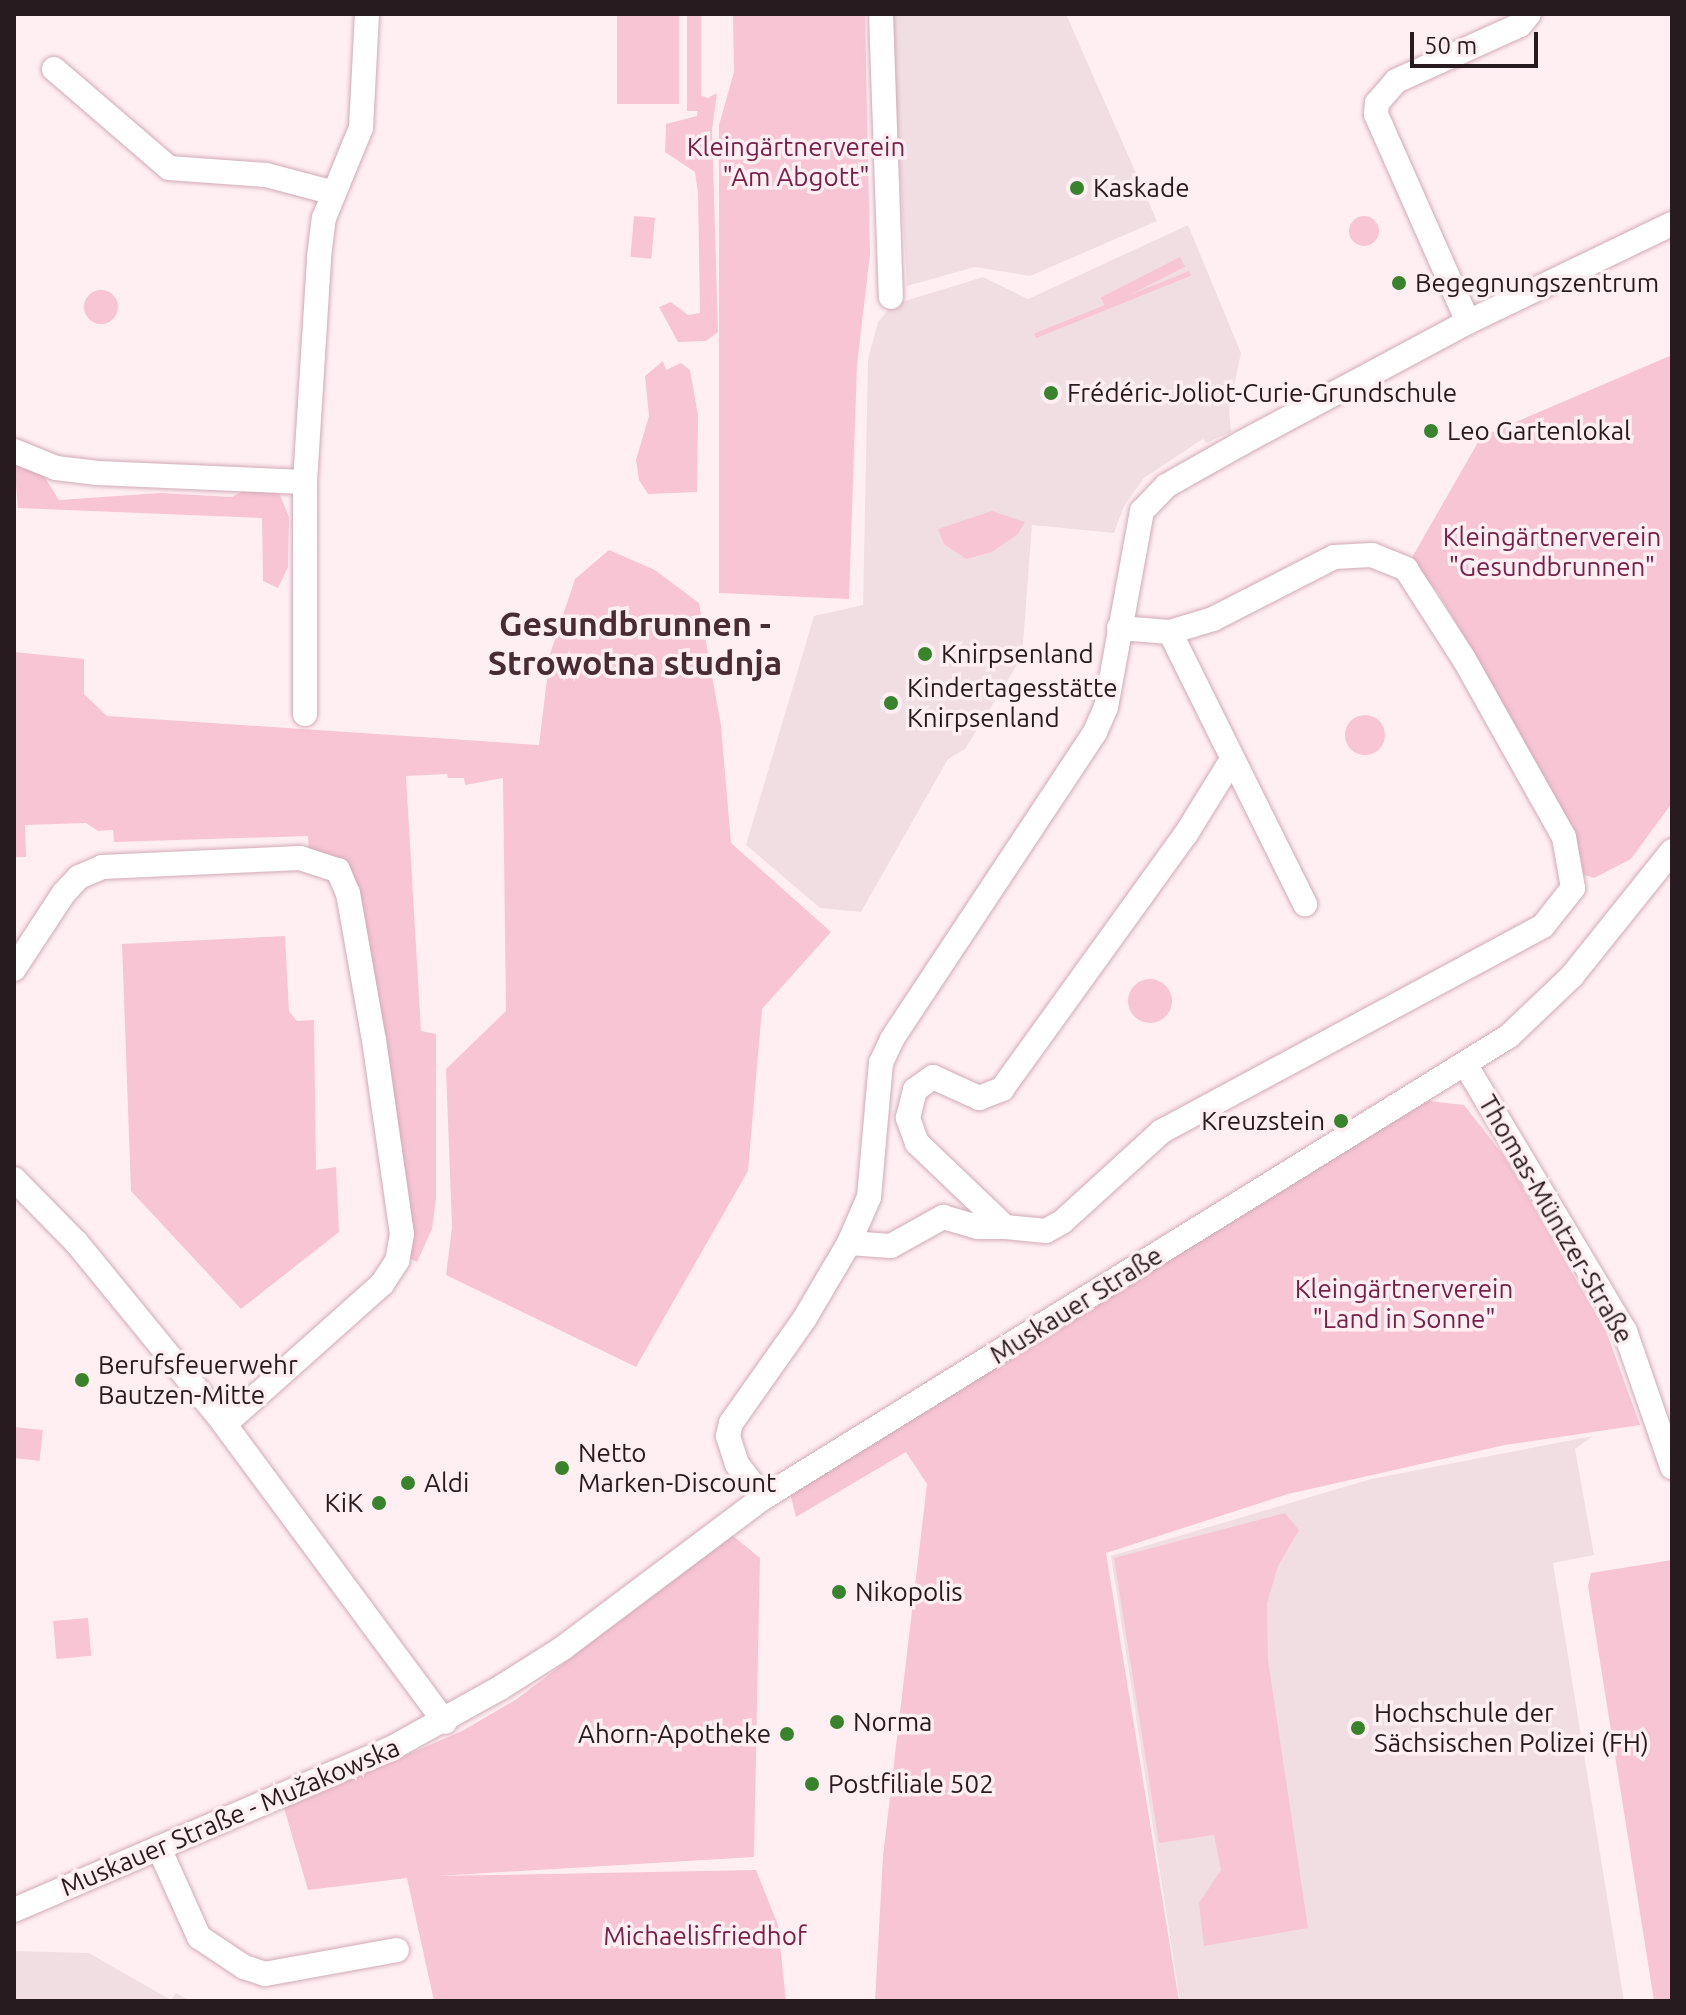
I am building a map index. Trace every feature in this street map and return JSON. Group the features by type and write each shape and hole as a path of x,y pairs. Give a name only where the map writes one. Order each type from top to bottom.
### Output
{"street":[{"path":"305,714 305,482 319,257 324,218 361,128 367,14"},
{"path":"881,14 891,297"},
{"path":"1468,322 1376,114 1377,103 1396,81 1520,25 1529,14"},
{"path":"54,69 169,168 266,175 334,193"},
{"path":"763,1498 737,1464 728,1436 731,1423 849,1243 869,1197 881,1063 892,1039 1095,732 1106,707 1135,528 1142,511 1166,486 1468,322 1672,224"},
{"path":"14,451 56,468 98,473 305,482"},
{"path":"849,1243 891,1246 943,1217 998,1227 1046,1231 1080,1209 1162,1131 1315,1052 1543,926 1573,888 1564,837 1417,582 1388,559 1353,553 1334,557 1213,619 1170,632 1119,628"},
{"path":"1170,632 1231,761 1305,904"},
{"path":"998,1227 917,1143 908,1118 915,1090 933,1077 979,1098 1002,1089 1186,834 1231,761"},
{"name":"Muskauer Straße","path":"445,1722 563,1648 763,1498 1509,1036 1572,976 1672,851"},
{"path":"14,969 64,893 79,877 102,867 300,858 338,870 350,907 401,1205 397,1261 382,1284 225,1424"},
{"name":"Thomas-Müntzer-Straße","path":"1465,1064 1625,1331 1672,1467"},
{"path":"14,1179 76,1242 225,1424 445,1722"},
{"name":"Muskauer Straße - Mužakowska","path":"14,1910 445,1722"},
{"path":"159,1848 199,1937 244,1967 265,1974 397,1950"}],"shaded area":[{"path":"890,14 1066,14 1157,221 1030,276 975,267 907,286"},
{"path":"1188,225 1241,353 1229,410 1231,432 1206,443 1203,439 1144,478 1124,506 1114,533 1032,525 1022,657 965,749 948,759 861,912 820,908 746,845 814,616 863,605 868,359 878,322 892,305 983,277 1028,299"},
{"name":"Hochschule der Sächsischen Polizei (FH)","path":"1593,1436 1575,1449 1594,1555 1553,1563 1624,2001 1180,2001 1111,1556 1371,1479"},
{"path":"14,1951 89,1953 171,2000 176,1993 190,2001 14,2001"}],"green space":[{"path":"617,14 679,14 679,104 617,104"},
{"path":"687,14 701,14 701,111 687,111"},
{"name":"Kleingärtnerverein \"Am Abgott\"","path":"733,14 865,14 870,254 857,365 849,599 719,593 719,125 734,72"},
{"path":"717,93 712,130 718,332 706,341 678,342 659,307 671,302 688,315 700,313 698,193 695,172 665,152 666,124 697,116 699,95 708,98"},
{"path":"634,216 655,218 651,259 630,257"},
{"path":"1364,216 1375,220 1379,231 1375,242 1364,246 1353,242 1349,231 1353,220"},
{"path":"1180,257 1185,267 1106,307 1101,297"},
{"path":"1189,271 1191,276 1036,338 1034,334"},
{"path":"101,290 113,295 118,307 113,319 101,324 89,319 84,307 89,295"},
{"name":"Kleingärtnerverein \"Gesundbrunnen\"","path":"1672,355 1672,803 1631,859 1594,878 1584,875 1574,831 1481,665 1439,594 1410,561 1481,437"},
{"path":"663,361 666,370 681,363 690,370 698,415 697,492 648,494 639,480 636,460 649,416 645,376"},
{"path":"14,462 41,471 59,500 160,493 232,497 256,484 277,488 289,517 288,567 278,588 263,581 262,518 18,508"},
{"path":"992,511 1025,522 1018,534 992,552 966,559 944,544 938,529"},
{"path":"609,550 655,570 699,603 721,726 731,843 831,932 762,1009 748,1171 636,1367 446,1275 452,1227 446,1069 506,1011 503,778 465,785 464,778 448,778 447,774 406,776 421,1031 436,1034 436,1198 432,1229 417,1262 406,1257 346,866 309,851 308,836 114,842 113,830 98,831 86,823 25,825 26,857 14,857 14,652 84,659 84,694 107,716 539,745 550,654 575,579"},
{"path":"1365,715 1379,721 1385,735 1379,749 1365,755 1351,749 1345,735 1351,721"},
{"path":"285,936 289,1011 297,1021 314,1020 316,1170 336,1167 339,1232 241,1309 131,1191 122,944"},
{"path":"1150,979 1166,985 1172,1001 1166,1017 1150,1023 1134,1017 1128,1001 1134,985"},
{"name":"Kleingärtnerverein \"Land in Sonne\"","path":"1428,1101 1464,1105 1504,1156 1606,1331 1640,1425 1505,1445 1288,1494 1106,1553 1179,2001 875,2001 883,1856 927,1484 906,1452 796,1517 790,1493"},
{"path":"14,1427 43,1430 40,1461 14,1458"},
{"path":"1285,1513 1299,1530 1278,1566 1267,1603 1268,1660 1308,1928 1204,1946 1199,1903 1221,1870 1214,1835 1159,1843 1114,1558"},
{"name":"Michaelisfriedhof","path":"732,1535 760,1558 754,1857 437,1876 756,1870 778,1925 786,2001 434,2001 407,1878 308,1890 284,1808 462,1731 517,1699"},
{"path":"1672,1560 1672,2001 1654,2001 1588,1586 1591,1573"},
{"path":"88,1618 91,1656 56,1659 53,1621"}],"place":[{"name":"Kaskade","path":"1077,188"},
{"name":"Begegnungszentrum","path":"1399,283"},
{"name":"Frédéric-Joliot-Curie-Grundschule","path":"1051,393"},
{"name":"Leo Gartenlokal","path":"1431,431"},
{"name":"Knirpsenland","path":"925,654"},
{"name":"Kindertagesstätte Knirpsenland","path":"891,703"},
{"name":"Kreuzstein","path":"1341,1121"},
{"name":"Berufsfeuerwehr Bautzen-Mitte","path":"82,1380"},
{"name":"Netto Marken-Discount","path":"562,1468"},
{"name":"Aldi","path":"408,1483"},
{"name":"KiK","path":"379,1503"},
{"name":"Nikopolis","path":"839,1592"},
{"name":"Norma","path":"837,1722"},
{"name":"Hochschule der Sächsischen Polizei (FH)","path":"1358,1728"},
{"name":"Ahorn-Apotheke","path":"787,1734"},
{"name":"Postfiliale 502","path":"812,1784"}],"district":[{"name":"Gesundbrunnen - Strowotna studnja","path":"635,642"}]}
